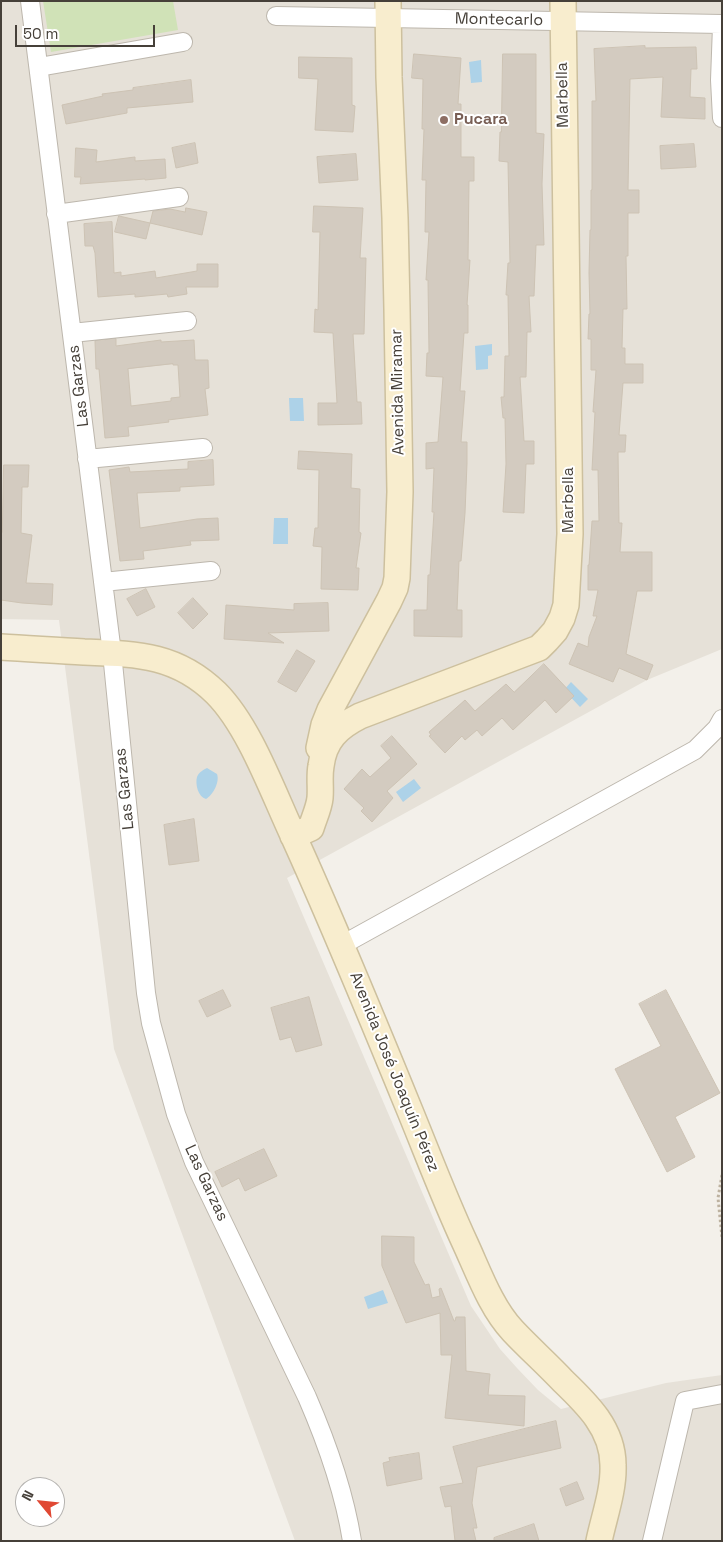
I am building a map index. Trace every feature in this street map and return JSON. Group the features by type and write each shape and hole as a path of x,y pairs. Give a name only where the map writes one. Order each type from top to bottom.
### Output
{"street":[{"name":"Las Garzas","path":"30,1 112,653 146,993 151,1023 176,1114 194,1162 318,1423 345,1506 352,1541"},
{"name":"Montecarlo","path":"276,16 388,10 563,11 722,25"},
{"name":"Avenida Miramar","path":"321,765 319,745 324,725 338,694 389,601 397,578 400,492 398,309 388,10"},
{"name":"Marbella","path":"293,836 311,828 320,799 321,765 328,744 336,731 344,724 360,716 539,648 555,631 564,612 570,534 563,11"},
{"path":"722,25 722,118"},
{"path":"39,67 183,42"},
{"path":"56,214 179,198"},
{"path":"72,333 187,321"},
{"path":"87,459 203,448"},
{"path":"103,582 211,571"},
{"name":"Avenida José Joaquín Pérez","path":"1,647 138,654 163,660 192,674 216,693 231,712 258,759 342,945 459,1231 494,1303 511,1329 590,1407 607,1436 612,1451 613,1465 599,1541"},
{"path":"342,945 695,750 717,728 722,719"},
{"path":"652,1541 685,1400 722,1394"}],"path":[{"path":"722,1175 718,1198 722,1238"}],"shaded area":[{"path":"1,1 722,1 722,649 647,680 287,878 471,1306 500,1349 538,1390 561,1409 666,1383 722,1375 722,1541 295,1541 114,1049 59,620 1,619"}],"green space":[{"path":"43,1 173,1 178,30 51,52"}],"water":[{"path":"481,60 482,82 471,83 469,62"},
{"path":"492,344 492,355 488,356 488,369 476,370 475,346"},
{"path":"289,398 303,398 304,421 290,421"},
{"path":"274,518 288,518 288,544 273,544"},
{"path":"571,682 588,699 580,707 564,690"},
{"path":"207,768 217,774 218,781 211,795 206,799 199,793 196,780 199,774"},
{"path":"414,779 421,788 403,802 396,792"},
{"path":"383,1290 388,1303 368,1309 364,1297"}],"building":[{"path":"645,46 645,48 696,47 697,69 691,69 690,97 705,98 705,119 661,117 663,77 630,79 628,190 639,190 639,213 628,213 628,256 626,256 627,309 623,309 622,348 625,348 625,364 643,364 643,383 623,383 619,435 626,435 625,452 618,452 619,523 622,523 620,552 652,552 652,591 637,591 626,654 653,665 647,680 619,668 613,682 569,664 578,643 588,647 589,637 597,616 593,616 598,590 588,590 592,521 599,521 598,470 592,470 596,370 591,370 591,339 588,339 590,314 592,101 596,101 594,49"},
{"path":"414,54 461,58 458,104 461,104 461,157 474,157 474,181 469,181 468,260 470,260 467,305 468,333 464,333 460,391 465,391 461,442 467,442 465,513 461,561 459,561 457,610 462,610 462,637 414,636 414,610 427,610 434,512 432,512 434,468 426,469 426,443 438,442 443,377 426,376 427,353 429,353 428,280 426,280 429,232 425,232 426,180 422,180 423,79 412,78"},
{"path":"503,54 536,54 536,133 544,134 542,184 544,245 536,245 534,296 529,296 531,332 527,332 526,377 520,377 524,441 534,441 534,464 526,464 524,513 503,512 506,464 505,418 503,418 501,397 504,397 505,356 509,356 508,295 506,295 508,263 510,263 508,162 499,161"},
{"path":"299,57 352,58 352,105 355,106 353,132 315,130 318,79 299,78"},
{"path":"191,80 193,102 127,108 127,113 66,124 62,105 103,96 102,94"},
{"path":"195,143 198,163 176,168 172,148"},
{"path":"694,144 696,167 661,169 660,146"},
{"path":"76,148 97,150 96,162 135,157 135,161 165,159 166,178 80,184 81,177 75,177"},
{"path":"356,154 358,180 319,183 317,157"},
{"path":"314,206 363,208 360,258 366,258 364,334 353,334 357,402 361,402 362,424 318,425 318,403 337,403 333,333 314,332 315,309 318,310 320,232 313,232"},
{"path":"186,208 207,212 202,235 150,223 153,211 170,209 185,212"},
{"path":"119,216 150,223 146,239 115,232"},
{"path":"112,222 114,273 121,272 121,276 155,271 156,278 197,271 197,264 218,264 218,287 186,287 187,294 168,297 167,294 135,297 135,294 98,297 95,253 93,246 85,246 84,224"},
{"path":"116,339 116,346 161,340 161,342 194,340 195,360 208,360 209,388 205,389 208,415 128,427 129,436 105,438 99,369 96,369 95,341","holes":["178,365 180,397 171,398 171,401 131,406 128,369"]},
{"path":"299,451 352,454 351,488 360,489 359,532 361,533 356,568 359,568 358,590 321,589 322,547 313,546 315,528 318,528 319,470 298,469"},
{"path":"213,460 214,485 180,487 180,491 137,493 140,528 197,519 218,518 219,540 190,541 191,545 143,551 144,559 120,561 109,470 129,467 130,472 188,469 188,462"},
{"path":"4,465 29,465 28,487 22,487 21,533 32,535 26,583 53,584 52,605 1,600 1,531"},
{"path":"146,589 155,607 137,616 127,599"},
{"path":"193,598 208,614 193,629 178,613"},
{"path":"328,603 329,631 268,633 284,643 224,639 226,605 294,610 294,604"},
{"path":"297,650 315,661 296,692 278,682"},
{"path":"544,664 574,696 556,713 545,700 513,730 502,718 482,736 477,730 465,740 462,736 445,753 429,736 431,735 429,732 465,700 475,711 506,684 514,692"},
{"path":"392,736 417,764 387,791 393,798 372,822 361,811 364,808 344,789 362,769 370,777 391,758 381,746"},
{"path":"194,819 199,861 169,865 164,825"},
{"path":"223,990 231,1006 207,1017 199,1001"},
{"path":"666,990 720,1093 675,1117 695,1157 667,1172 615,1069 661,1046 639,1004"},
{"path":"309,997 322,1045 296,1052 291,1037 280,1040 271,1008"},
{"path":"264,1149 277,1176 245,1191 239,1178 222,1187 215,1172"},
{"path":"382,1236 414,1237 414,1262 425,1285 429,1284 432,1298 440,1296 439,1289 441,1288 454,1321 456,1317 465,1317 466,1371 490,1374 488,1395 525,1396 524,1426 445,1418 452,1355 441,1355 440,1313 406,1323 382,1266"},
{"path":"556,1421 561,1448 477,1467 472,1503 477,1528 473,1528 476,1541 455,1541 451,1506 445,1507 440,1487 463,1483 453,1447"},
{"path":"419,1453 422,1479 387,1486 383,1463 390,1461 389,1458"},
{"path":"577,1482 584,1499 566,1506 560,1489"},
{"path":"534,1524 539,1541 494,1541 494,1538"}],"place":[{"name":"Pucara","path":"444,120"}]}
